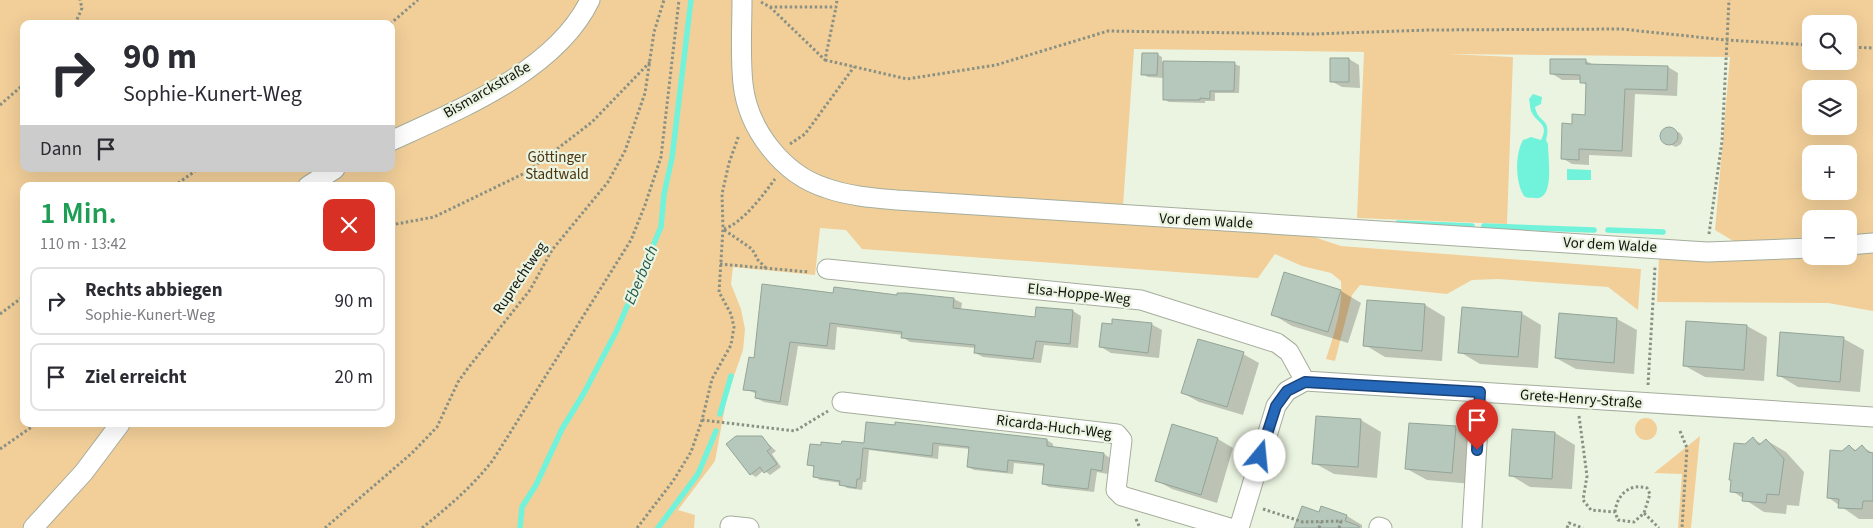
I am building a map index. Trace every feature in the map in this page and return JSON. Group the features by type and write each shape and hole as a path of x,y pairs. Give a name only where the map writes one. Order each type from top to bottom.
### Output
{"street":[{"name":"Bismarckstraße","path":"395,139 455,111 504,84 534,64 568,32 590,0"},
{"name":"Vor dem Walde","path":"742,0 743,84 748,110 757,128 780,159 800,175 826,189 879,198 1144,218 1656,247 1706,252 1802,248"},
{"path":"314,182 330,172"},
{"path":"1857,245 1873,243"},
{"name":"Elsa-Hoppe-Weg","path":"828,269 1141,300 1277,343 1289,352 1305,382"},
{"path":"1239,528 1276,406 1287,391 1305,382"},
{"name":"Grete-Henry-Straße","path":"1305,382 1873,417"},
{"path":"1472,528 1480,392"},
{"name":"Ricarda-Huch-Weg","path":"842,402 1117,434 1122,440 1116,490 1122,496 1230,528"},
{"path":"33,528 84,472 118,427"},
{"path":"730,526 749,528"}],"path":[{"path":"77,20 82,8 80,0"},
{"path":"395,20 418,0"},
{"name":"Ruprechtweg","path":"325,528 412,452 437,427 458,382 530,290 552,250 608,182 625,152 645,92 654,32 664,0"},
{"path":"422,528 452,504 479,478 631,240 661,157 679,0"},
{"path":"758,0 770,6 824,60 907,79 996,65 1108,31 1314,34 1428,30 1621,29 1726,40 1802,44"},
{"path":"824,60 837,0"},
{"path":"1706,252 1722,141 1729,0"},
{"path":"770,6 836,7"},
{"path":"1857,47 1873,48"},
{"path":"395,224 434,216 528,172 592,122 650,61"},
{"path":"724,229 732,227 760,199 780,159 805,134 854,67"},
{"path":"0,106 20,88"},
{"path":"637,528 673,481 691,452 702,420 712,379 731,345 734,328 731,314 719,292 724,229 722,194 729,163 748,110"},
{"path":"180,182 194,172"},
{"path":"724,229 752,249 758,260 766,268"},
{"path":"1647,404 1656,247"},
{"path":"720,264 812,272 828,269"},
{"path":"0,314 20,299"},
{"path":"1581,399 1578,422 1587,476 1583,500 1590,510 1614,512"},
{"path":"702,420 795,431 842,402"},
{"path":"0,449 32,427"},
{"path":"1680,431 1687,448 1682,528"},
{"path":"1633,486 1641,486 1647,488 1650,494 1644,513 1634,522 1625,522 1618,520 1614,512 1618,498 1625,490 1633,486"},
{"path":"1246,504 1303,522 1341,521 1339,528"},
{"path":"1644,513 1659,528"},
{"path":"1301,528 1303,522"},
{"path":"1319,528 1321,522"},
{"path":"1567,528 1569,523 1583,528"}],"green space":[{"name":"Göttinger Stadtwald","path":"0,0 1873,0 1873,234 1857,235 1857,210 1802,210 1802,238 1735,242 1715,230 1730,57 1448,54 1513,57 1507,224 1357,218 1364,52 1134,49 1122,220 1308,235 1341,246 1641,269 1638,310 1608,287 1498,279 1472,280 1447,294 1360,285 1352,295 1335,361 1326,359 1335,331 1341,301 1341,281 1331,273 1302,266 1275,254 1258,278 862,249 846,230 820,228 815,275 733,267 731,284 741,309 745,329 743,350 727,396 715,461 678,510 695,515 694,528 0,528"},
{"path":"1873,252 1873,311 1828,303 1657,302 1659,257 1802,256 1802,265 1857,265 1857,253"},
{"path":"1646,418 1654,421 1657,429 1654,437 1646,440 1638,437 1635,429 1638,421"},
{"path":"1700,436 1691,528 1678,528 1682,474 1654,473"}],"water":[{"path":"1533,94 1542,97 1541,104 1535,107 1547,128 1549,177 1548,186 1541,197 1528,198 1524,196 1521,190 1517,160 1523,140 1531,137 1541,140 1544,130 1531,110 1529,99"},
{"path":"1567,169 1591,170 1591,180 1567,180"}],"building":[{"path":"1142,53 1158,53 1157,75 1141,75"},
{"path":"1330,58 1349,58 1349,82 1330,82"},
{"path":"1550,59 1586,59 1586,64 1668,66 1667,90 1625,89 1622,151 1579,149 1579,160 1561,159 1562,123 1572,124 1572,114 1585,115 1586,83 1580,83 1580,75 1550,74"},
{"path":"1163,61 1235,62 1234,91 1210,91 1210,99 1163,100"},
{"path":"1669,127 1675,130 1678,136 1675,142 1669,145 1663,142 1660,136 1663,130"},
{"path":"1284,272 1341,290 1328,332 1271,315"},
{"path":"762,284 833,293 834,287 897,295 897,293 906,293 954,298 953,308 1035,317 1036,307 1073,310 1070,344 1036,341 1033,359 974,353 975,345 901,338 902,332 830,323 827,346 790,342 780,402 755,398 756,391 743,390 749,357 754,358"},
{"path":"1367,300 1425,304 1422,351 1363,346"},
{"path":"1462,307 1522,312 1518,357 1458,353"},
{"path":"1559,313 1617,318 1614,363 1555,358"},
{"path":"1112,319 1152,323 1148,353 1099,347 1102,323 1112,324"},
{"path":"1686,321 1747,325 1744,370 1683,366"},
{"path":"1780,332 1844,337 1840,382 1777,376"},
{"path":"1198,339 1244,352 1227,407 1181,393"},
{"path":"1316,416 1361,419 1358,467 1312,464"},
{"path":"866,422 895,425 895,422 1047,439 1047,446 1104,453 1102,471 1091,469 1088,489 1042,484 1044,464 1008,460 1007,472 967,467 969,447 933,443 932,456 863,448 860,479 857,479 856,488 839,485 840,481 813,477 814,466 807,465 810,444 821,445 821,442 841,444 842,441 864,443"},
{"path":"1409,423 1456,426 1452,473 1405,469"},
{"path":"1172,424 1218,438 1201,495 1155,481"},
{"path":"1512,429 1555,432 1552,479 1509,476"},
{"path":"736,436 762,436 771,448 767,451 777,464 764,473 760,467 750,475 726,444"},
{"path":"1753,437 1759,445 1766,439 1784,459 1779,495 1767,494 1766,503 1742,501 1743,493 1730,492 1731,480 1729,480 1734,443 1745,444"},
{"path":"1849,445 1855,451 1862,445 1868,452 1873,453 1873,501 1863,501 1862,509 1838,508 1839,499 1827,498 1830,450 1842,451"},
{"path":"1302,506 1319,512 1321,506 1347,515 1345,521 1359,526 1359,528 1294,528"}],"waterway":[{"name":"Eberbach","path":"520,528 522,507 536,485 562,429 584,393 617,330 661,227 664,194 672,158 691,0"},
{"path":"1398,223 1472,226"},
{"path":"1484,226 1594,230"},
{"path":"1608,230 1663,232"},
{"path":"720,414 731,376"},
{"path":"658,528 698,474 716,431"}],"route":[{"path":"1260,456 1276,406 1287,391 1305,382 1480,392 1477,450"}]}
